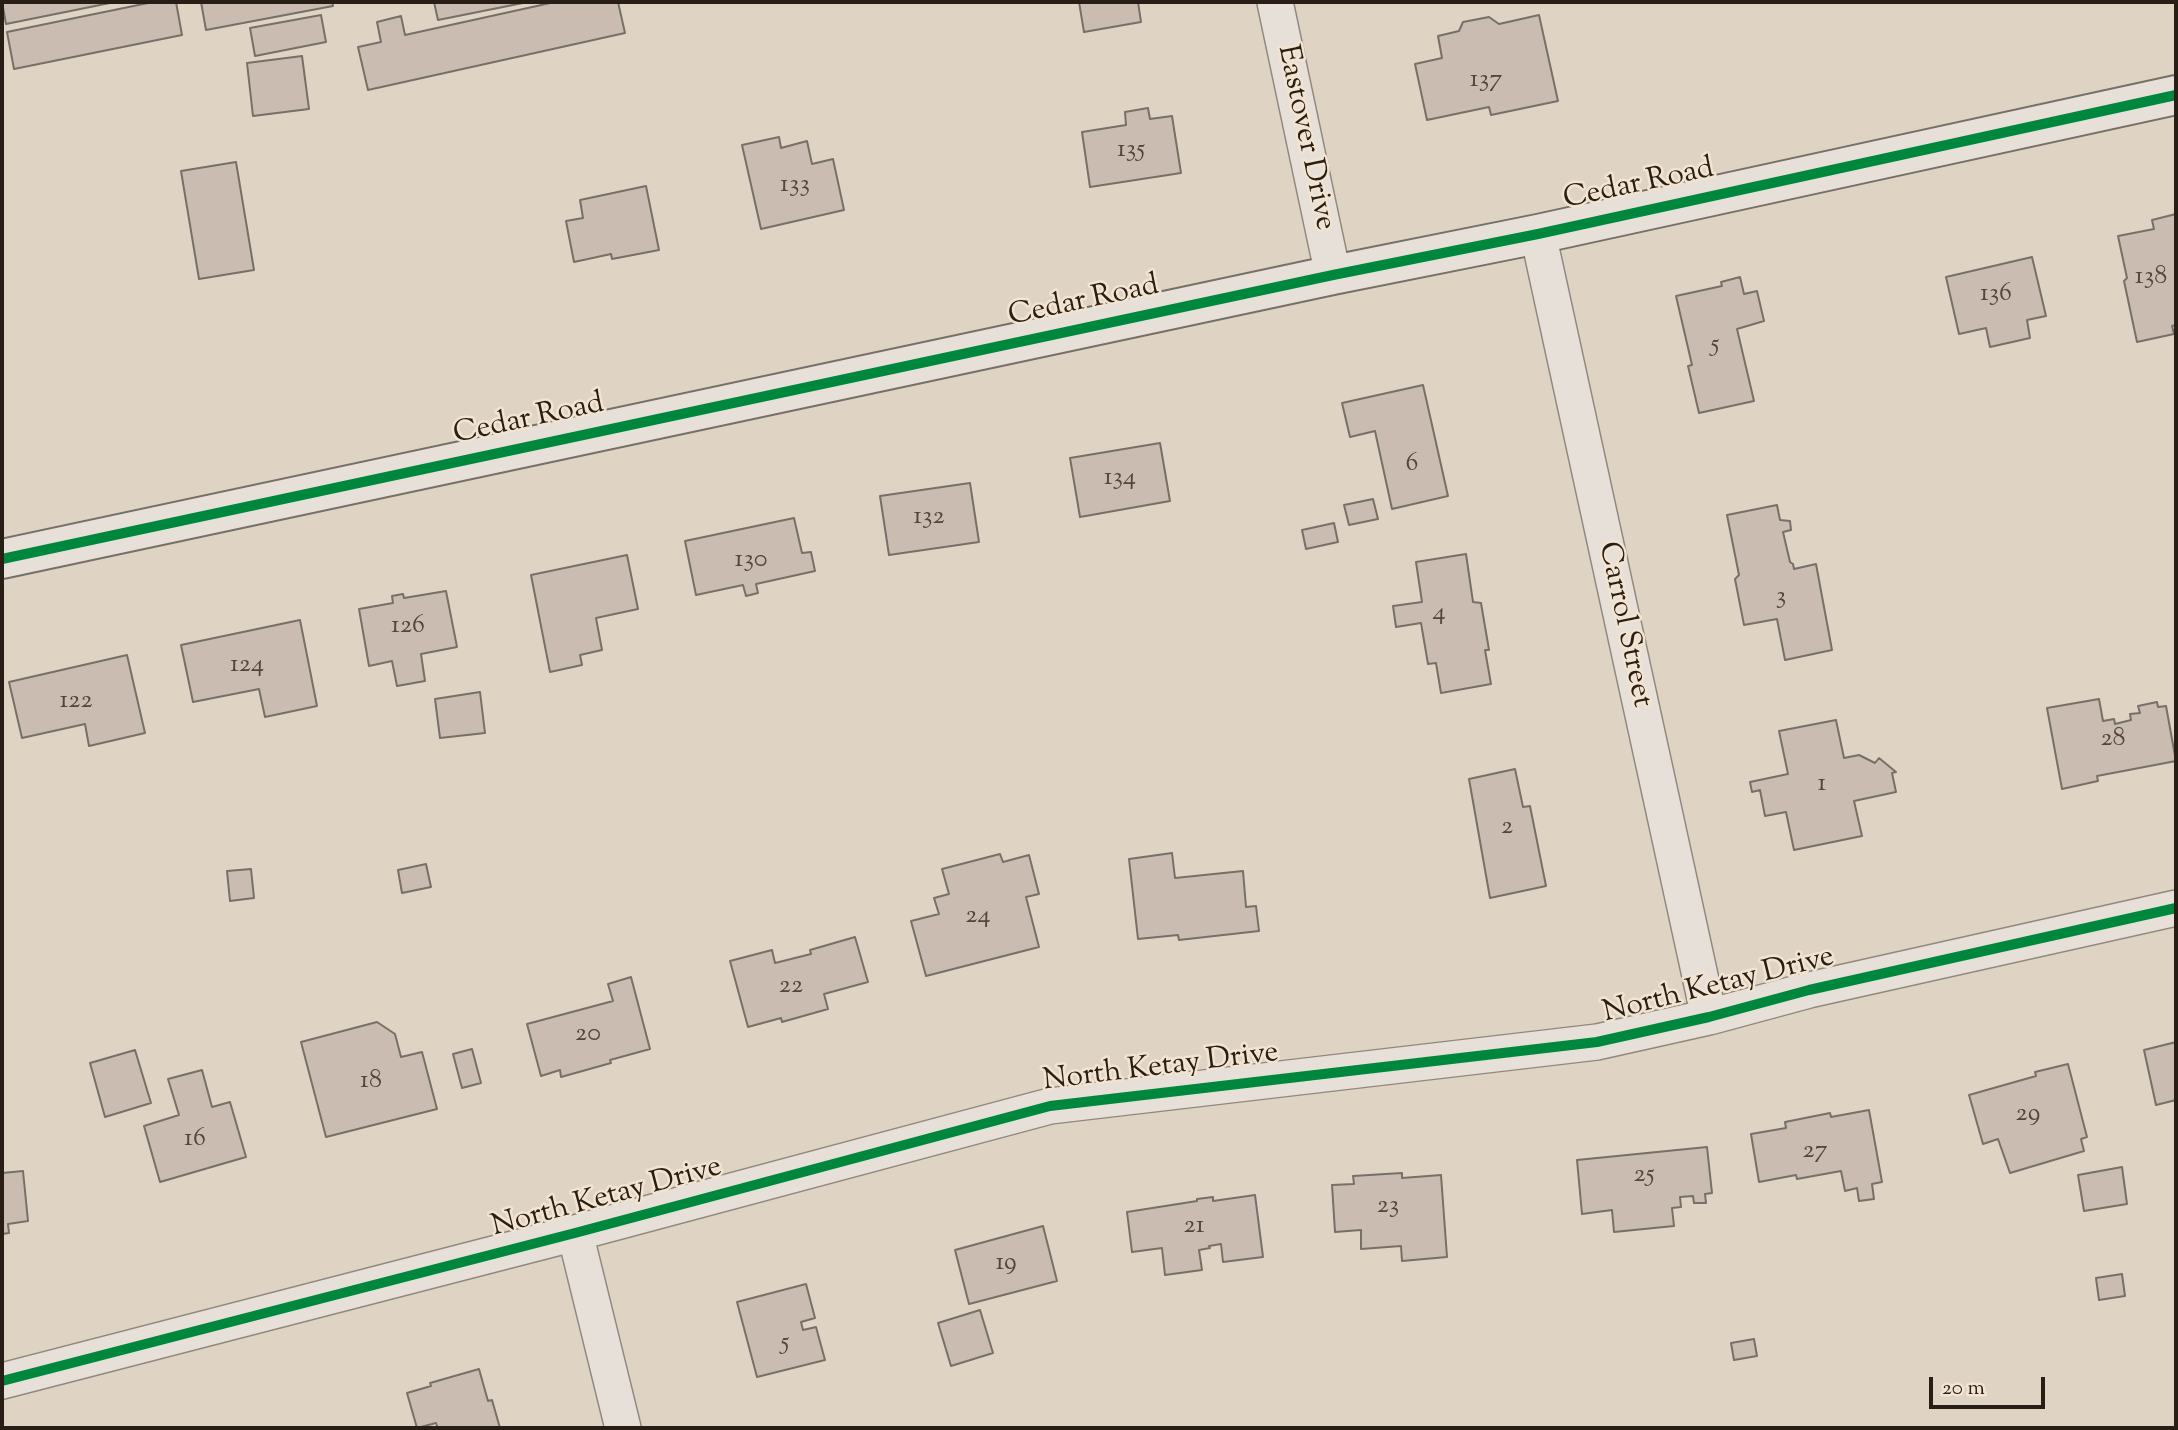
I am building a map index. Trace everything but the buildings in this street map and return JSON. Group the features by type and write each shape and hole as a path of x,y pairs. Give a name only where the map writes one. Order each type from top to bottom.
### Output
{"street":[{"name":"Eastover Drive","path":"1275,2 1333,275"},
{"name":"Cedar Road","path":"2,559 1333,275 1538,234 2176,95"},
{"name":"Carrol Street","path":"1538,234 1709,1017"},
{"name":"North Ketay Drive","path":"2,1381 575,1233 1050,1106 1597,1042 1709,1017 1809,989 2176,908"},
{"path":"575,1233 623,1428"}],"cycle path":[{"path":"2,559 1333,275 1538,234 2176,95"},
{"path":"2,1381 575,1233 1050,1106 1597,1042 1709,1017 1809,990 2176,908"}]}
